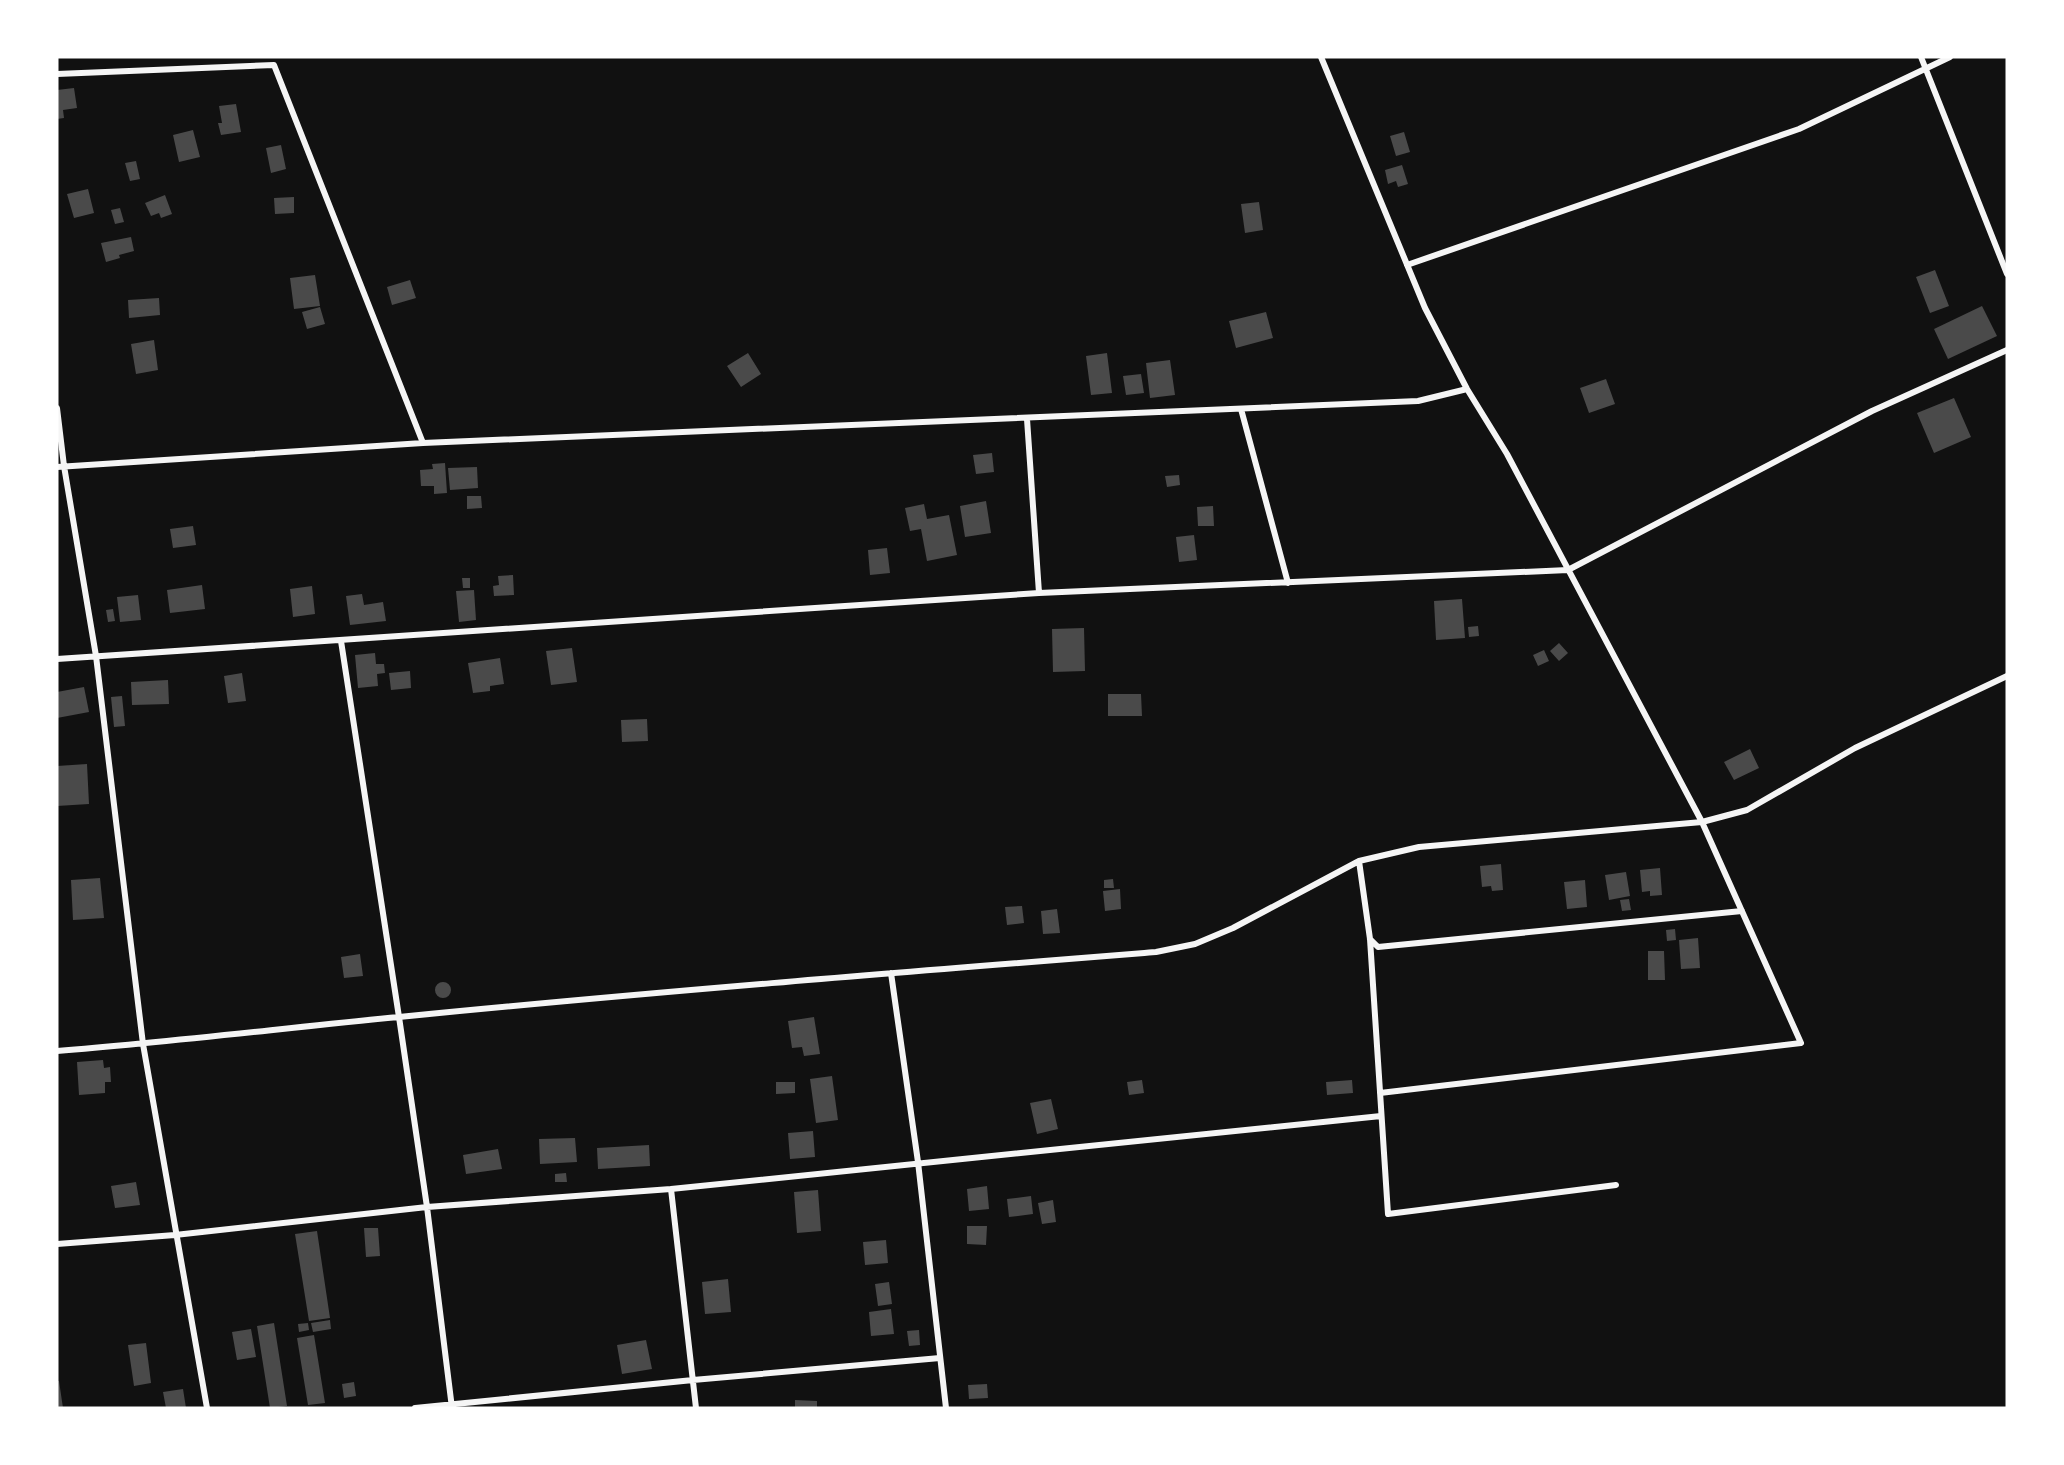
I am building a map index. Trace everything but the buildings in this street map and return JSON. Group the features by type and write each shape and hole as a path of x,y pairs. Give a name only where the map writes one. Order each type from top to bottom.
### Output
{"street":[{"path":"1321,57 1425,308 1467,389 1507,454 1702,822 1801,1043 1380,1093"},
{"path":"1921,57 2007,274"},
{"path":"1407,265 1799,129 1950,57"},
{"path":"57,74 274,65 423,443"},
{"path":"57,659 1039,593 1568,570 1872,411 2007,350"},
{"path":"61,466 423,443 1418,401 1467,389"},
{"path":"57,408 61,466 96,656 142,1044 207,1408"},
{"path":"1241,409 1288,583"},
{"path":"1027,419 1039,593"},
{"path":"341,641 427,1207 452,1407"},
{"path":"57,1051 399,1017 1156,952 1195,944 1233,928 1359,861 1419,847 1702,822 1747,810 1854,748 2007,676"},
{"path":"1359,861 1370,939 1388,1214 1616,1185"},
{"path":"1370,939 1378,947 1742,911"},
{"path":"891,973 918,1162 946,1408"},
{"path":"57,1244 175,1235 427,1207 671,1189 1381,1116"},
{"path":"671,1189 696,1408"},
{"path":"415,1408 452,1407 693,1380 939,1358"}]}
